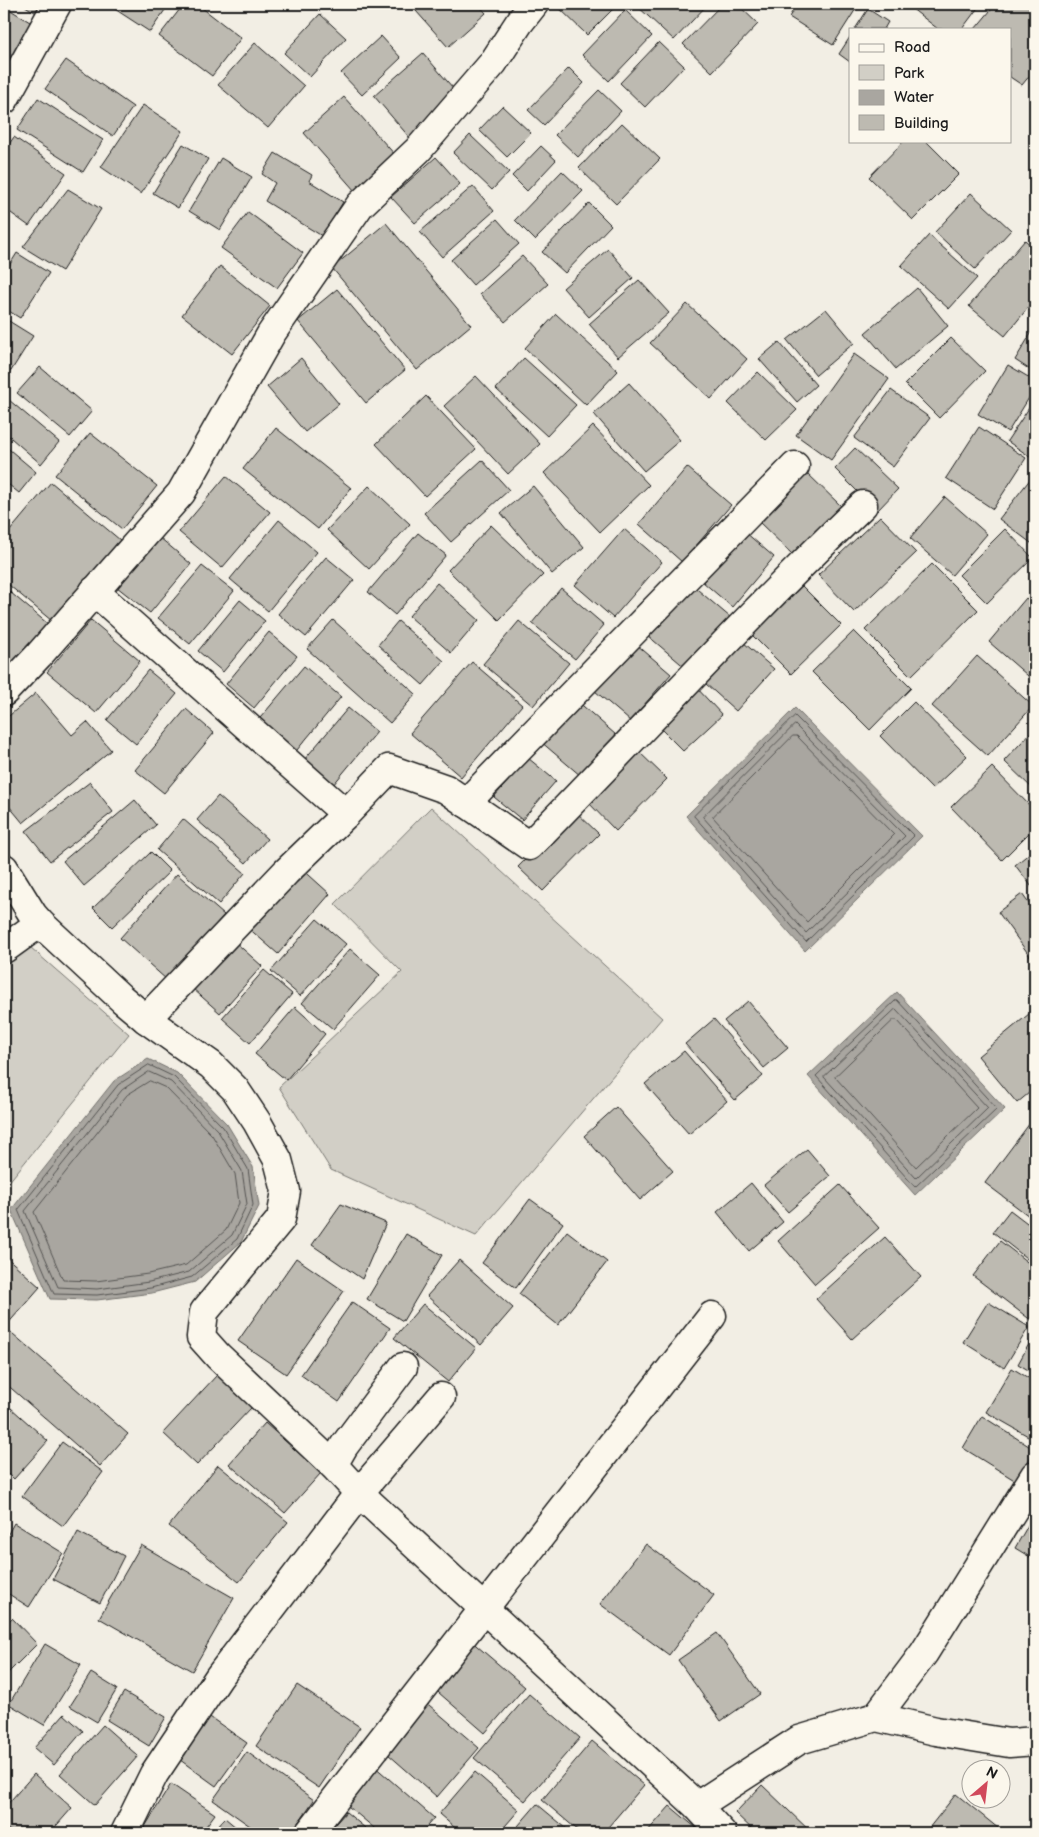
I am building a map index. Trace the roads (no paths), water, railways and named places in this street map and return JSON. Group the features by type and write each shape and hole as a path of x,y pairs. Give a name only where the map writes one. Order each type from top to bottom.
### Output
{"street":[{"path":"4,100 57,4"},
{"path":"4,692 39,655 181,493 271,334 360,205 418,150 493,63 534,4"},
{"path":"466,803 795,466"},
{"path":"146,1019 286,872 389,769 446,789 529,846 642,731 799,566 863,505"},
{"path":"94,591 346,814"},
{"path":"4,868 40,923 122,999 146,1019 211,1065 236,1089 278,1160 286,1191 281,1219 204,1312 201,1337 218,1356 333,1465 360,1494 697,1806 722,1833"},
{"path":"4,949 40,923"},
{"path":"309,1833 712,1316"},
{"path":"333,1465 344,1446 403,1368"},
{"path":"124,1833 154,1774 219,1677 360,1494 441,1397"},
{"path":"876,1717 924,1653 1035,1475"},
{"path":"697,1806 799,1740 876,1717 936,1731 1009,1743 1035,1741"}],"water":[{"path":"795,708 922,836 805,951 686,816"},
{"path":"897,992 1005,1109 915,1195 808,1076"},
{"path":"148,1059 177,1073 227,1124 253,1167 259,1206 241,1242 195,1282 152,1293 97,1300 50,1299 11,1210 114,1081"}]}
